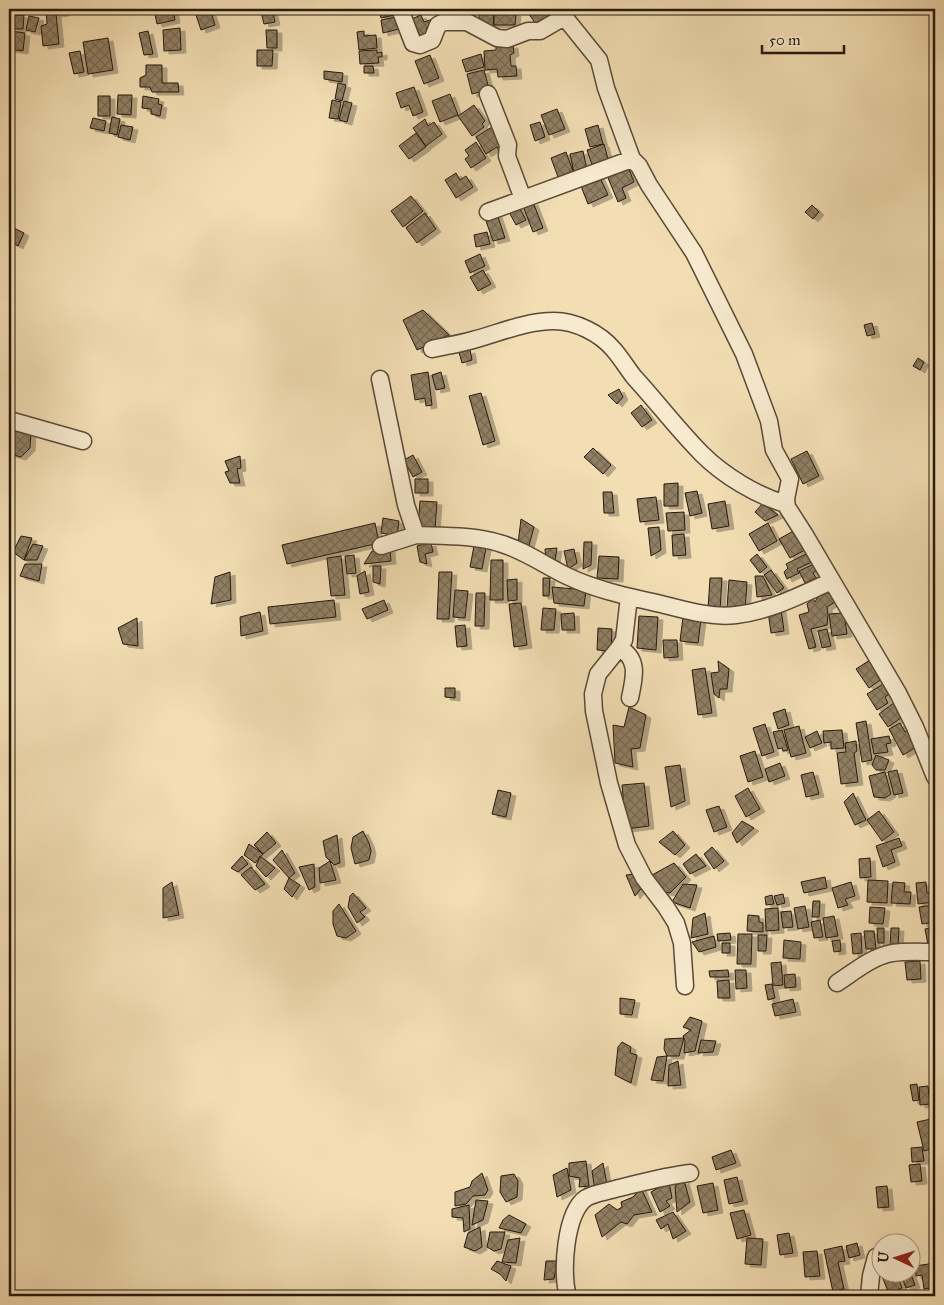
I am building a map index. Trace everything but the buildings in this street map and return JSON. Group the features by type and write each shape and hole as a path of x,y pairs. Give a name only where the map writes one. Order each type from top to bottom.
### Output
{"street":[{"path":"400,9 413,43 420,45 432,40 438,24 444,22 467,22 497,38 507,39 528,31 540,31 561,13 599,60 606,88 632,159 639,166 649,185 694,253 744,354 769,421 774,450 790,479 786,504"},
{"path":"488,94 508,145 507,156 523,199"},
{"path":"488,212 632,159"},
{"path":"432,349 470,341 530,324 554,321 572,324 592,332 612,348 633,375 710,462 734,480 769,498 786,504 898,694 915,727 935,777"},
{"path":"380,379 406,505 416,535"},
{"path":"9,420 84,440"},
{"path":"381,546 416,535 476,538 498,542 524,552 575,580 629,597 698,613 734,615 770,608 832,581"},
{"path":"629,597 624,640 598,674 593,694 594,710 609,783 627,845 644,878 676,923 682,943 685,986"},
{"path":"619,648 630,655 633,662 634,679 630,698"},
{"path":"837,984 866,964 885,955 935,952"},
{"path":"568,1296 565,1264 566,1245 572,1221 579,1204 592,1195 671,1175 690,1173"},
{"path":"869,1296 872,1272"}]}
